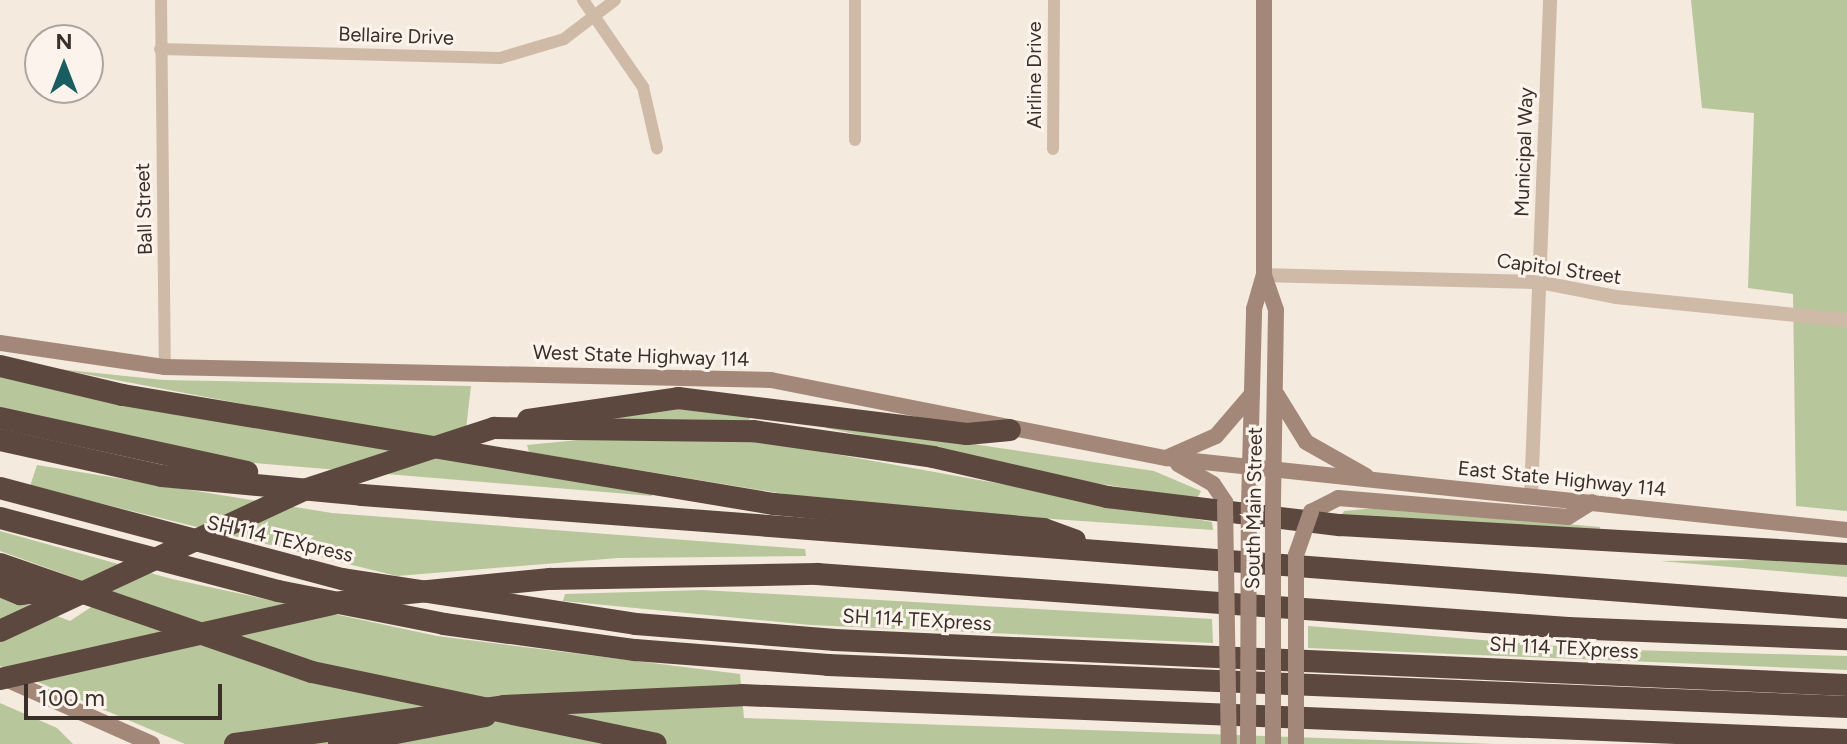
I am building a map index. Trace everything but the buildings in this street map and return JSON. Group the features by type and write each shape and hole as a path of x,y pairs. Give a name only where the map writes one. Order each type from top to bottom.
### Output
{"highway":[{"path":"0,366 123,395 774,504 1044,529 1099,549"},
{"path":"0,631 304,490 494,428 586,407 678,398 967,434 1010,430"},
{"path":"0,418 245,471 268,486"},
{"path":"494,428 753,431 933,457 1107,497 1340,525 1847,554"},
{"path":"0,440 162,476 268,486 1847,608"},
{"name":"SH 114 TEXpress","path":"0,488 343,579 636,624 835,640 1847,685"},
{"path":"0,518 278,591 444,624 635,650 828,665 1847,707"},
{"path":"0,564 312,672 656,744"},
{"path":"0,678 330,603 550,579 831,575 1568,628 1847,639"},
{"path":"0,586 20,594 70,590"},
{"path":"235,744 504,706 742,695 1847,740"},
{"path":"339,744 472,724 504,706"}],"main road":[{"name":"South Main Street","path":"1248,744 1254,309 1264,275 1264,0"},
{"name":"South Main Street","path":"1264,275 1276,310 1273,744"},
{"name":"West State Highway 114","path":"0,343 165,367 730,377 856,394 1010,430 1166,458 1273,472"},
{"path":"1166,458 1216,436 1253,392"},
{"path":"1276,394 1306,442 1375,481"},
{"path":"1166,458 1213,484 1225,502 1229,744"},
{"name":"East State Highway 114","path":"1273,472 1847,530"},
{"path":"1296,744 1296,555 1311,512 1338,498 1568,517 1592,502"},
{"path":"0,678 152,744"}],"street":[{"name":"Ball Street","path":"161,0 165,367"},
{"path":"583,0 643,87 657,148"},
{"name":"Bellaire Drive","path":"160,49 500,58 545,48 595,17 615,0"},
{"path":"855,0 855,140"},
{"name":"Airline Drive","path":"1053,149 1054,0"},
{"name":"Municipal Way","path":"1531,497 1550,0"},
{"name":"Capitol Street","path":"1264,275 1539,282 1616,297 1847,320"}],"green space":[{"path":"1691,0 1847,0 1847,511 1796,506 1793,294 1748,288 1754,113 1702,108"},
{"path":"58,369 164,380 471,386 464,446"},
{"path":"0,375 652,492 652,496 253,463 0,409"},
{"path":"678,407 751,409 749,423 589,421"},
{"path":"826,422 1154,471 1201,491 1197,499 1082,481 826,428"},
{"path":"598,438 745,438 1212,522 1213,530 851,505 529,452 527,445"},
{"path":"37,465 332,513 805,549 806,556 618,558 397,576 30,486"},
{"path":"1376,508 1600,527 1599,538 1340,518 1344,511"},
{"path":"0,531 172,579 437,636 740,674 744,718 1496,744 185,744 0,666 0,594 70,621 114,592 0,551"},
{"path":"1847,559 1847,577 1660,561"},
{"path":"703,590 1212,619 1213,643 810,625 563,601 565,594"},
{"path":"1308,626 1596,649 1847,656 1847,670 1308,648"},
{"path":"0,703 57,728 73,744 0,744"}]}
